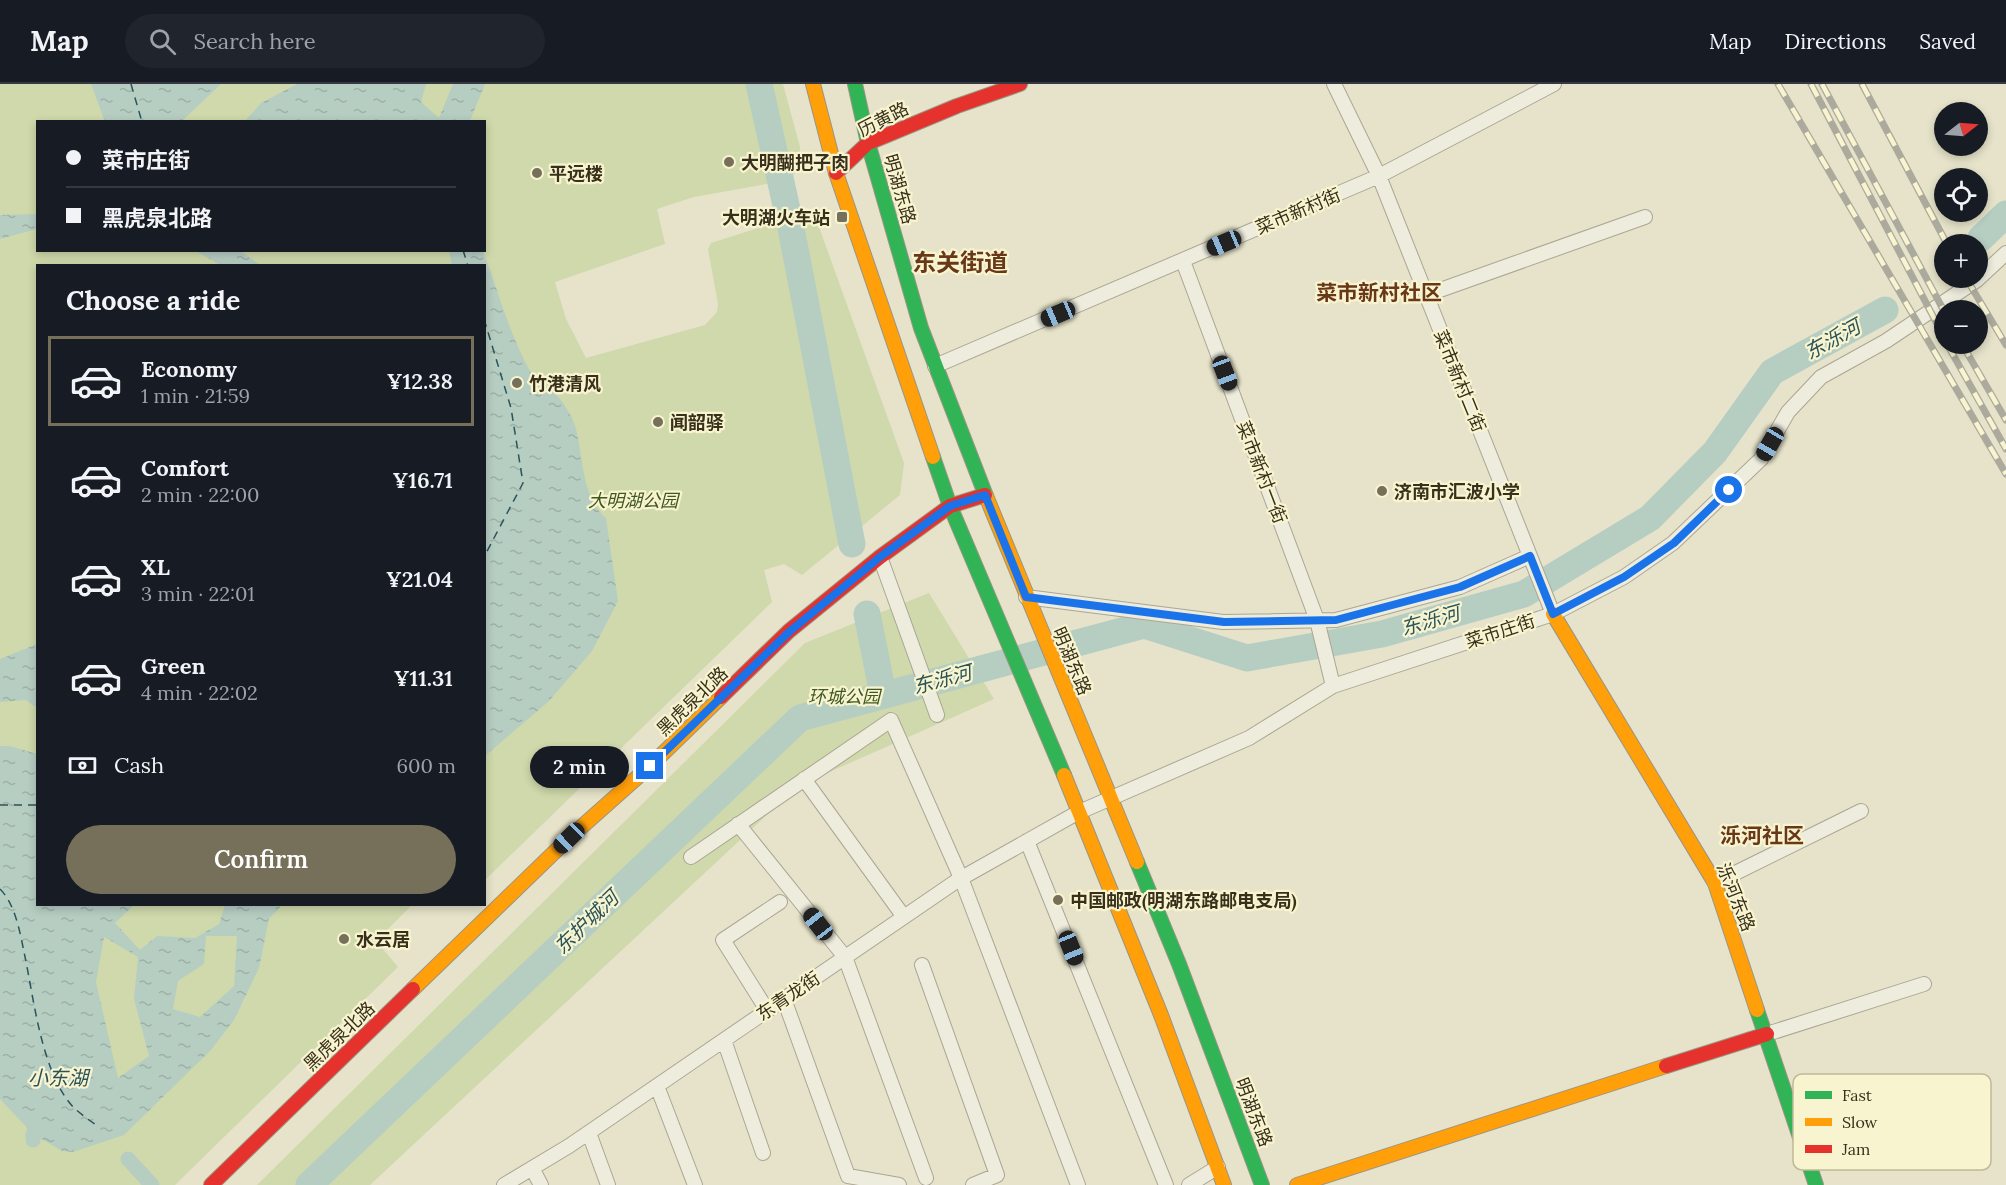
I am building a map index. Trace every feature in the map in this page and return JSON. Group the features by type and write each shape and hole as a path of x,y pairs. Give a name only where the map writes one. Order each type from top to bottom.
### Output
{"main road":[{"path":"813,84 836,173 950,506 1039,715 1161,1015 1224,1185"},
{"name":"明湖东路","path":"855,84 868,143 921,328 935,366 1026,598 1179,964 1262,1185"},
{"name":"历黄路","path":"836,173 868,143 957,106 1020,84"},
{"name":"黑虎泉北路","path":"211,1185 569,838 650,766 789,632 880,557 950,506 985,495"},
{"name":"泺河东路","path":"1553,614 1715,883 1793,1114"},
{"path":"1297,1185 1767,1034"},
{"name":"泺河东路","path":"1811,1170 1816,1185"}],"street":[{"name":"菜市新村二街","path":"1334,84 1379,176 1553,614"},
{"name":"菜市新村街","path":"935,366 1379,176 1554,84"},
{"path":"1426,295 1645,217"},
{"name":"菜市庄街","path":"1077,813 1249,738 1333,686 1553,614 1624,577 1674,543 1761,459 1788,412 1821,377 1923,316 1977,280 2006,254"},
{"name":"菜市新村一街","path":"1183,261 1318,624 1333,686"},
{"path":"1026,598 1224,622 1318,624 1460,587 1530,556"},
{"path":"880,557 937,715"},
{"path":"691,857 891,720 961,878 1078,1185"},
{"path":"804,779 904,917"},
{"path":"1715,883 1861,811"},
{"name":"东青龙街","path":"504,1185 589,1133 961,878 1077,813"},
{"path":"738,824 844,957 926,1178"},
{"path":"1027,841 1166,1185"},
{"path":"767,1010 723,940 780,902"},
{"path":"922,965 997,1175 974,1185"},
{"path":"1767,1034 1924,984"},
{"path":"784,999 848,1176 899,1185"},
{"path":"724,1040 763,1153"},
{"path":"657,1086 695,1185"},
{"path":"589,1133 608,1185"},
{"path":"1188,1185 1218,1167"},
{"path":"532,1168 541,1185"}],"green space":[{"name":"大明湖公园","path":"0,84 783,84 800,147 799,168 789,180 694,197 657,209 665,244 555,282 566,319 586,358 705,325 717,312 718,304 708,249 711,243 797,216 807,216 819,227 904,463 900,495 802,575 784,564 764,570 772,602 486,879 486,264 36,264 36,906 411,906 376,941 398,967 175,1185 0,1185"},
{"name":"环城公园","path":"929,593 994,699 798,786 370,1185 257,1185 805,643"}],"water":[{"path":"91,84 221,84 183,120 104,120"},
{"path":"297,84 426,84 421,102 439,118 453,84 485,84 470,120 246,120 261,103"},
{"path":"36,214 36,229 0,239 0,215"},
{"path":"198,252 242,252 259,264 218,264"},
{"path":"449,252 483,252 510,327 530,371 555,394 571,415 576,427 588,490 598,510 606,518 618,601 592,651 549,701 486,755 486,264 452,264"},
{"path":"36,644 36,707 26,700 0,702 0,659"},
{"name":"小东湖","path":"0,746 10,746 36,754 36,906 133,906 115,923 140,950 157,936 195,938 219,924 225,906 281,906 269,919 259,968 234,1020 211,1050 124,1135 73,1152 62,1151 33,1134 0,1099","holes":["206,936 237,936 234,986 200,1017 173,1009 178,981 204,964","104,937 138,957 134,999 149,1056 118,1078 96,982"]}],"waterway":[{"path":"759,84 790,223 852,544"},
{"name":"东泺河","path":"1985,234 2006,214"},
{"name":"东泺河","path":"309,1185 800,718 1144,625 1247,658 1382,634 1524,594 1650,518 1715,452 1772,372 1885,310"},
{"path":"867,614 883,694"},
{"path":"33,1134 33,1140"},
{"path":"128,1159 152,1185"}],"ferry route":[{"path":"131,84 141,120"},
{"path":"464,252 467,264"},
{"path":"486,326 511,408 523,483 486,553"},
{"path":"0,805 36,805"},
{"path":"0,889 10,902 16,919 40,1034 54,1075 74,1108 96,1125"}],"railway":[{"path":"1778,84 2006,474"},
{"path":"1811,84 1934,318"},
{"path":"1822,84 1938,300"},
{"path":"1862,84 1942,234"},
{"path":"1972,288 2006,345"},
{"path":"1953,354 2006,449"},
{"path":"1968,354 2006,420"}],"traffic: fast":[{"path":"855,84 868,143 921,328 986,496"},
{"path":"933,457 950,506 1064,775"},
{"path":"1137,862 1179,964 1262,1185"},
{"path":"1757,1010 1793,1117"},
{"path":"1811,1170 1816,1185"}],"traffic: slow":[{"path":"813,84 836,173 933,457"},
{"path":"986,496 1137,862"},
{"path":"1553,614 1715,883 1757,1010"},
{"path":"413,989 569,838 650,766 721,697"},
{"path":"1064,775 1161,1015 1224,1185"},
{"path":"1297,1185 1666,1066"}],"traffic: jam":[{"path":"836,173 868,143 957,106 1020,84"},
{"path":"721,697 789,631 880,557 950,506 985,495"},
{"path":"211,1185 413,989"},
{"path":"1666,1066 1767,1034"}],"place":[{"name":"大明醐把子肉","path":"729,162"},
{"name":"平远楼","path":"537,173"},
{"name":"大明湖火车站","path":"842,217"},
{"name":"竹港清风","path":"517,383"},
{"name":"闻韶驿","path":"658,422"},
{"name":"济南市汇波小学","path":"1382,491"},
{"name":"中国邮政(明湖东路邮电支局)","path":"1058,900"},
{"name":"水云居","path":"344,939"}],"district":[{"name":"东关街道","path":"960,262"},
{"name":"菜市新村社区","path":"1379,292"},
{"name":"泺河社区","path":"1762,835"}],"route":[{"path":"650,766 789,632 880,557 950,506 985,495 1026,597 1224,622 1336,620 1460,587 1530,556 1553,614 1624,577 1674,543 1729,490"}],"water label":[{"name":"东护城河","path":"586,922"}]}
